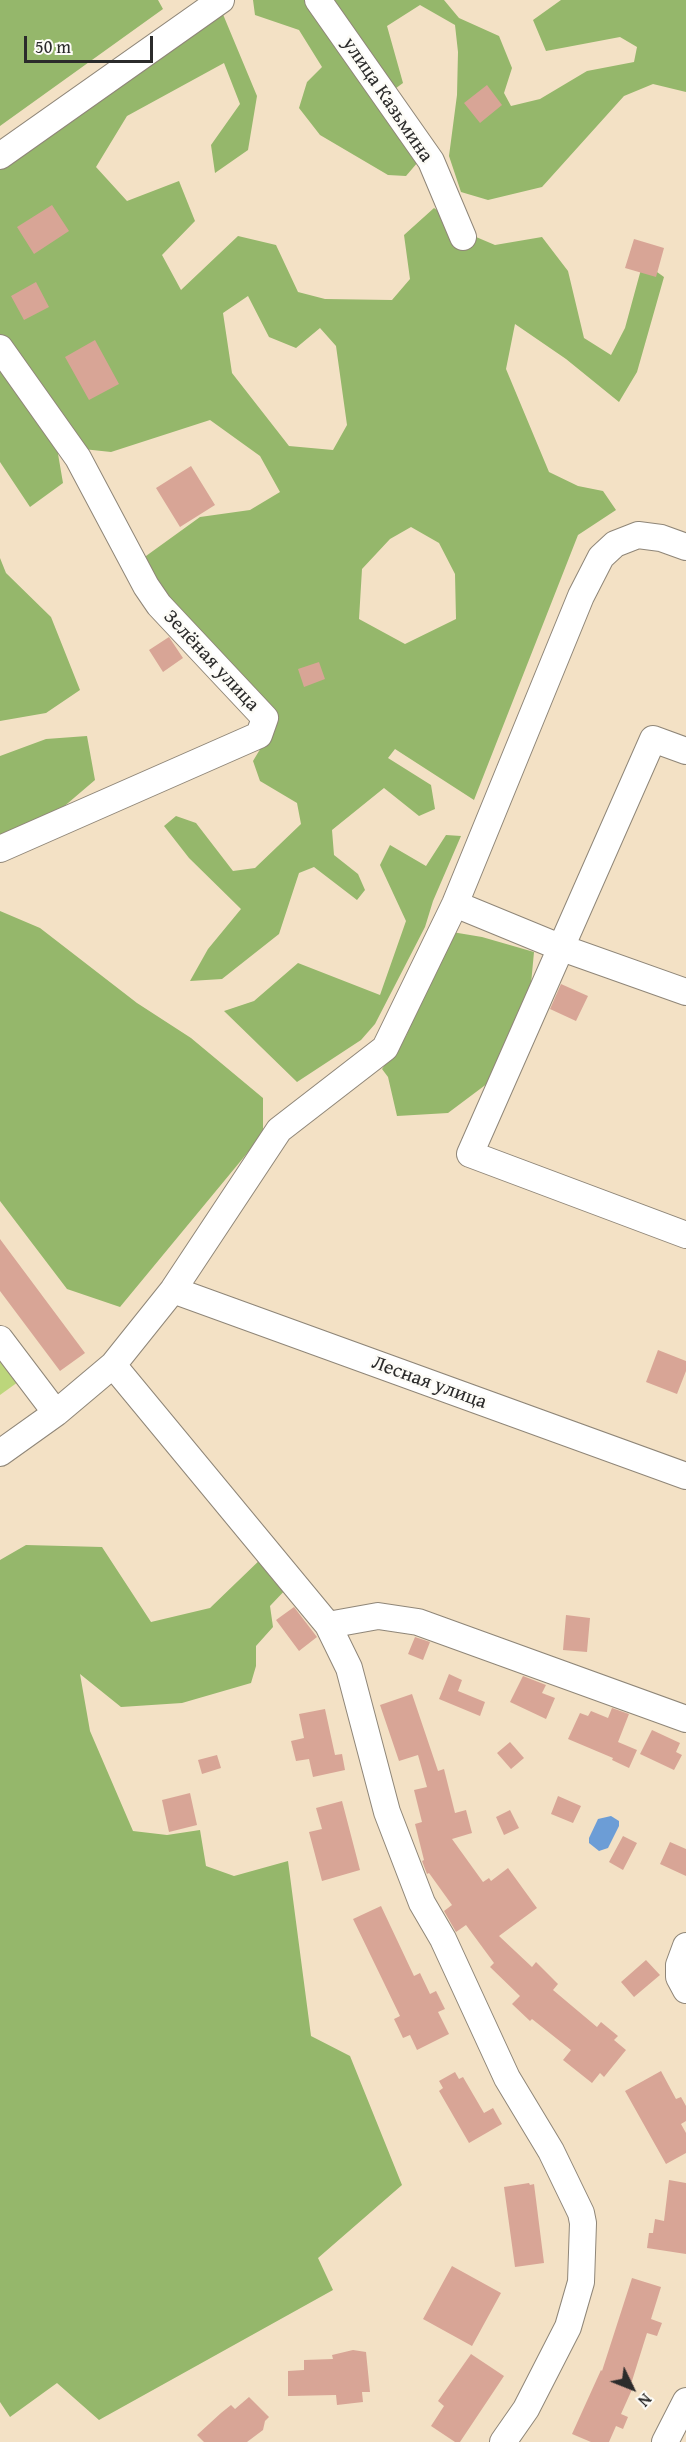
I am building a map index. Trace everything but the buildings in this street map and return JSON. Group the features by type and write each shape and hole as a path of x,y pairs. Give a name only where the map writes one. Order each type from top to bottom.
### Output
{"street":[{"path":"0,156 222,0"},
{"name":"улица Казьмина","path":"318,0 431,161 463,237"},
{"name":"Зелёная улица","path":"0,348 78,458 146,586 159,604 265,718 259,735 0,849"},
{"path":"0,1453 56,1413 112,1365 173,1290 279,1130 385,1048 455,904 581,596 601,557 615,544 638,535 661,538 686,547"},
{"path":"686,751 653,739 470,1154 686,1234"},
{"path":"455,904 562,948 686,992"},
{"name":"Лесная улица","path":"173,1290 686,1476"},
{"path":"0,1339 56,1413"},
{"path":"112,1365 328,1625 349,1668 387,1812 417,1893 443,1939 507,2078 551,2151 574,2196 583,2223 581,2282 568,2327 526,2409 504,2442"},
{"path":"328,1625 378,1616 418,1622 686,1719"},
{"path":"686,1946 679,1965 679,1977 686,1990"},
{"path":"665,2442 686,2402"}],"green space":[{"path":"0,0 158,0 163,9 0,126"},
{"path":"253,0 306,0 418,162 406,176 388,175 320,135 299,108 307,82 322,67 299,30 255,15"},
{"path":"332,0 444,0 459,18 499,36 512,68 504,93 511,106 540,99 587,71 634,62 637,47 620,37 546,51 533,20 561,0 686,0 686,92 653,84 624,96 542,187 488,200 461,192 449,156 457,95 458,52 455,25 420,5 387,26 403,83 392,91"},
{"path":"222,12 257,96 248,150 215,173 211,145 240,104 224,63 127,116 96,167 127,201 179,181 195,221 162,255 181,290 238,236 276,245 298,292 325,299 392,300 410,279 404,235 434,208 469,234 495,245 542,237 568,271 584,338 611,355 625,328 643,262 664,277 637,372 619,402 566,359 515,324 506,369 549,472 578,486 603,491 616,510 578,535 474,800 395,749 388,758 431,785 435,809 419,816 384,788 332,830 334,855 358,874 365,890 357,900 314,867 299,873 279,934 222,979 190,981 208,949 241,909 189,858 164,826 176,816 196,823 233,871 255,868 301,824 297,803 260,781 253,761 265,741 143,568 146,556 200,517 250,510 280,492 260,456 210,420 111,452 83,449 0,334 0,166","holes":["248,296 269,337 296,348 320,328 336,346 347,425 333,450 289,446 232,373 223,313","411,527 439,543 455,574 456,619 405,644 359,619 362,569 390,539"]},
{"path":"0,370 57,448 63,483 30,507 0,462"},
{"path":"0,558 6,573 51,617 80,690 46,713 0,721"},
{"path":"87,736 95,780 54,815 0,839 0,756 46,739"},
{"path":"446,835 461,836 433,901 425,927 375,1024 361,1040 297,1082 224,1011 254,1001 298,963 380,995 406,921 380,865 390,845 426,866"},
{"path":"0,911 40,928 137,1003 191,1038 263,1098 263,1134 120,1307 67,1289 0,1201"},
{"path":"452,932 482,937 534,952 531,984 500,1074 448,1113 397,1116 388,1077 382,1069 406,1036"},
{"path":"0,1356 18,1382 0,1395"},
{"path":"26,1545 102,1547 151,1622 210,1608 265,1555 288,1587 270,1606 273,1627 256,1646 256,1666 251,1683 182,1703 121,1707 80,1674 90,1731 133,1831 167,1835 200,1830 206,1866 234,1876 288,1861 311,2036 350,2056 402,2185 318,2258 333,2290 99,2420 57,2383 10,2417 0,2402 0,1560"}],"water":[{"path":"611,1816 619,1821 619,1826 608,1848 599,1851 589,1843 589,1838 598,1819"}]}
